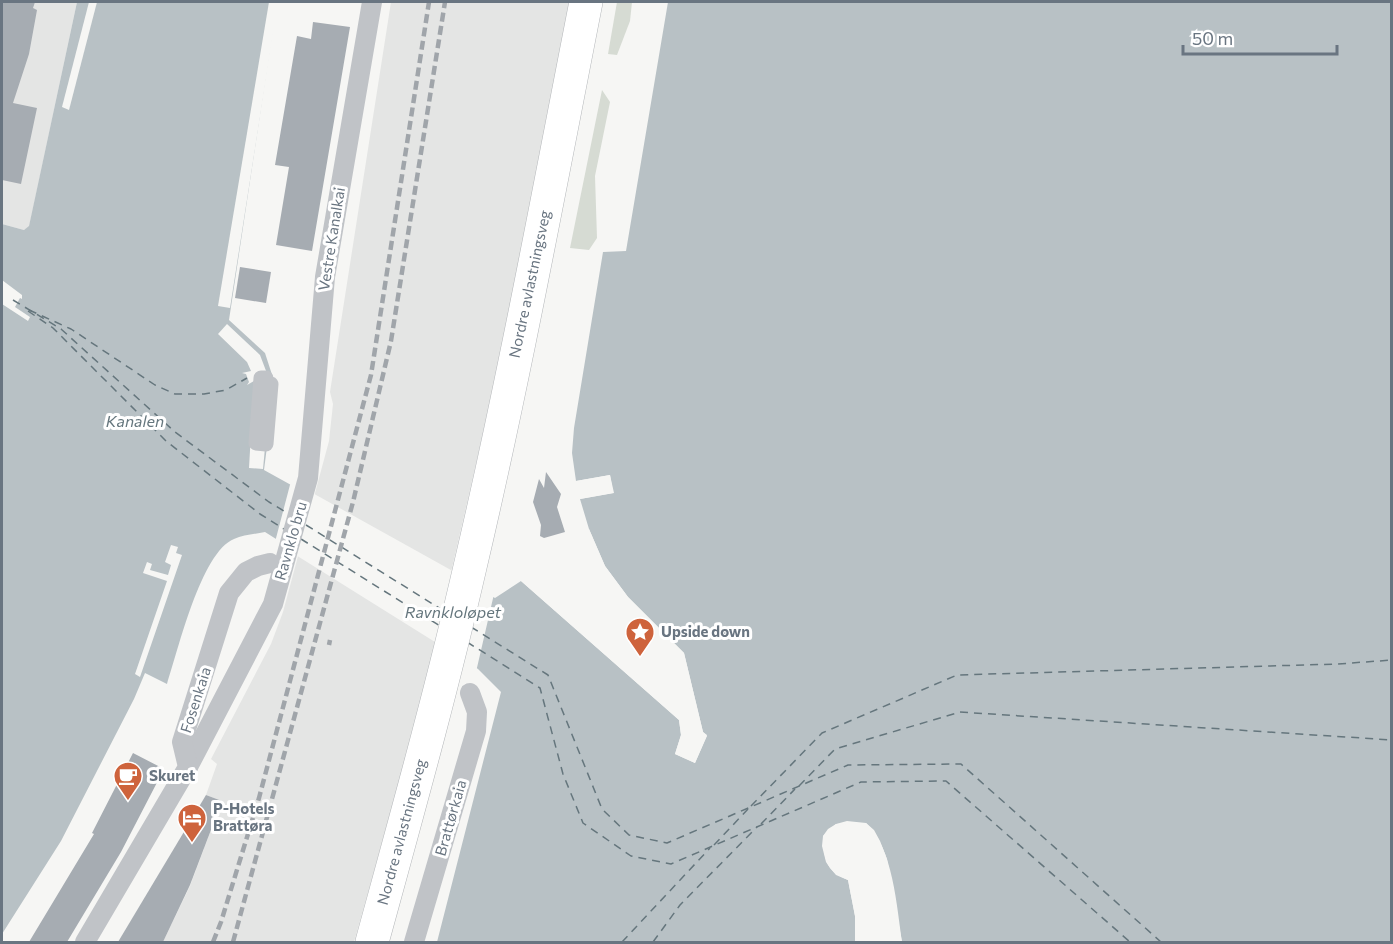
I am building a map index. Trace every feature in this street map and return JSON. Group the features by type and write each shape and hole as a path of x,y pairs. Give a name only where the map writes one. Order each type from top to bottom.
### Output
{"highway":[{"name":"Nordre avlastningsveg","path":"372,942 433,721 471,566 531,282 586,2"}],"street":[{"name":"Vestre Kanalkai","path":"308,478 325,277 372,2"},
{"path":"261,378 266,378 262,438 267,383 271,384 266,444 256,443 261,378"},
{"name":"Ravnklo bru","path":"188,767 273,604 308,478"},
{"name":"Fosenkaia","path":"188,767 182,742 229,593 246,572 270,563"},
{"name":"Brattørkaia","path":"414,942 476,731 477,712 471,693"},
{"path":"86,942 188,767"}],"shaded area":[{"path":"2,2 77,2 29,227 24,230 2,224"},
{"path":"391,2 570,2 505,338 419,711 354,942 163,942 190,886 222,801 206,795 217,764 211,759 271,644 283,612 329,441 333,404 330,392"},
{"path":"617,2 632,2 630,21 617,55 608,54"},
{"path":"602,90 610,102 595,176 597,238 589,250 570,248"}],"water":[{"name":"Kanalen","path":"77,2 277,2 229,320 265,353 275,384 264,470 495,598 521,581 679,720 681,735 675,754 695,763 707,736 703,732 684,653 628,597 605,566 589,529 580,499 613,493 610,475 576,481 572,453 574,428 603,252 626,251 668,2 1391,2 1391,942 902,942 896,896 888,862 875,834 866,823 836,824 823,836 827,863 830,868 848,880 855,916 855,942 437,942 501,692 478,669 444,645 265,532 234,539 222,548 211,562 192,604 167,684 145,673 61,841 2,934 2,224 24,230 29,226"}],"pier":[{"path":"89,2 97,2 69,110 62,107"},
{"path":"269,2 278,2 230,308 218,306"},
{"path":"2,280 22,295 22,299 20,298 15,307 30,317 28,321 2,304"},
{"path":"227,324 260,355 271,384 263,469 249,468 254,381 247,385 249,382 246,374 242,373 251,371 247,362 218,334"},
{"path":"610,475 614,493 580,499 579,496 610,490 608,478 576,483 576,481"},
{"name":"Ravnkloløpet","path":"291,481 494,594 476,672 443,647 275,542"},
{"path":"589,529 605,566 628,597 684,653 703,732 707,735 695,763 675,754 681,735 679,720 521,581 523,579 682,718 684,735 679,752 694,759 704,737 700,733 681,654 626,599 602,568 586,531"},
{"path":"171,545 178,547 176,553 182,555 140,677 135,674 167,581 143,573 147,562 152,564 150,570 168,575 171,565 165,562"},
{"path":"847,821 866,823 874,830 880,841 887,859 902,942 899,942 884,860 877,842 864,826 847,824 837,826 830,831 826,837 825,846 829,861 838,873 850,879 858,916 858,942 855,942 855,916 848,880 836,875 830,868 822,846 823,836 828,829"}],"building":[{"path":"2,2 35,2 33,8 37,10 29,54 13,103 37,108 21,184 2,180"},
{"path":"313,22 350,27 312,251 276,245 289,167 275,165 297,36 311,39"},
{"path":"240,267 271,272 266,303 235,298"},
{"path":"546,472 561,494 557,507 565,532 544,538 540,536 541,525 533,502 539,479 544,488"},
{"path":"133,753 164,769 121,852 67,942 29,942 94,834 92,833"},
{"name":"P-Hotels Brattøra","path":"206,795 222,801 190,885 163,942 118,942"}],"ferry route":[{"path":"13,300 61,329 175,432 269,502 289,514"},
{"path":"29,310 71,329 155,385 175,394 204,394 226,390 247,378"},
{"path":"28,311 53,328 166,441 260,514 284,529"},
{"path":"306,525 444,611"},
{"path":"301,539 440,626"},
{"path":"471,627 548,675 602,809 629,835 667,843 848,765 961,764 1161,942"},
{"path":"467,642 540,688 563,774 583,823 631,856 671,864 861,782 946,781 1130,942"},
{"path":"751,806 822,733 957,675 1338,664 1392,660"},
{"path":"799,786 835,749 960,712 1392,740"},
{"path":"761,824 795,789"},
{"path":"714,845 748,809"},
{"path":"653,942 680,905 757,827"},
{"path":"622,942 710,848"}],"railway":[{"path":"213,942 259,798 371,375 429,2"},
{"path":"233,942 353,502 391,341 445,2"},
{"path":"329,645 330,640"}],"place":[{"name":"Upside down","path":"640,658"},
{"name":"Skuret","path":"128,802"},
{"name":"P-Hotels Brattøra","path":"192,844"}]}
